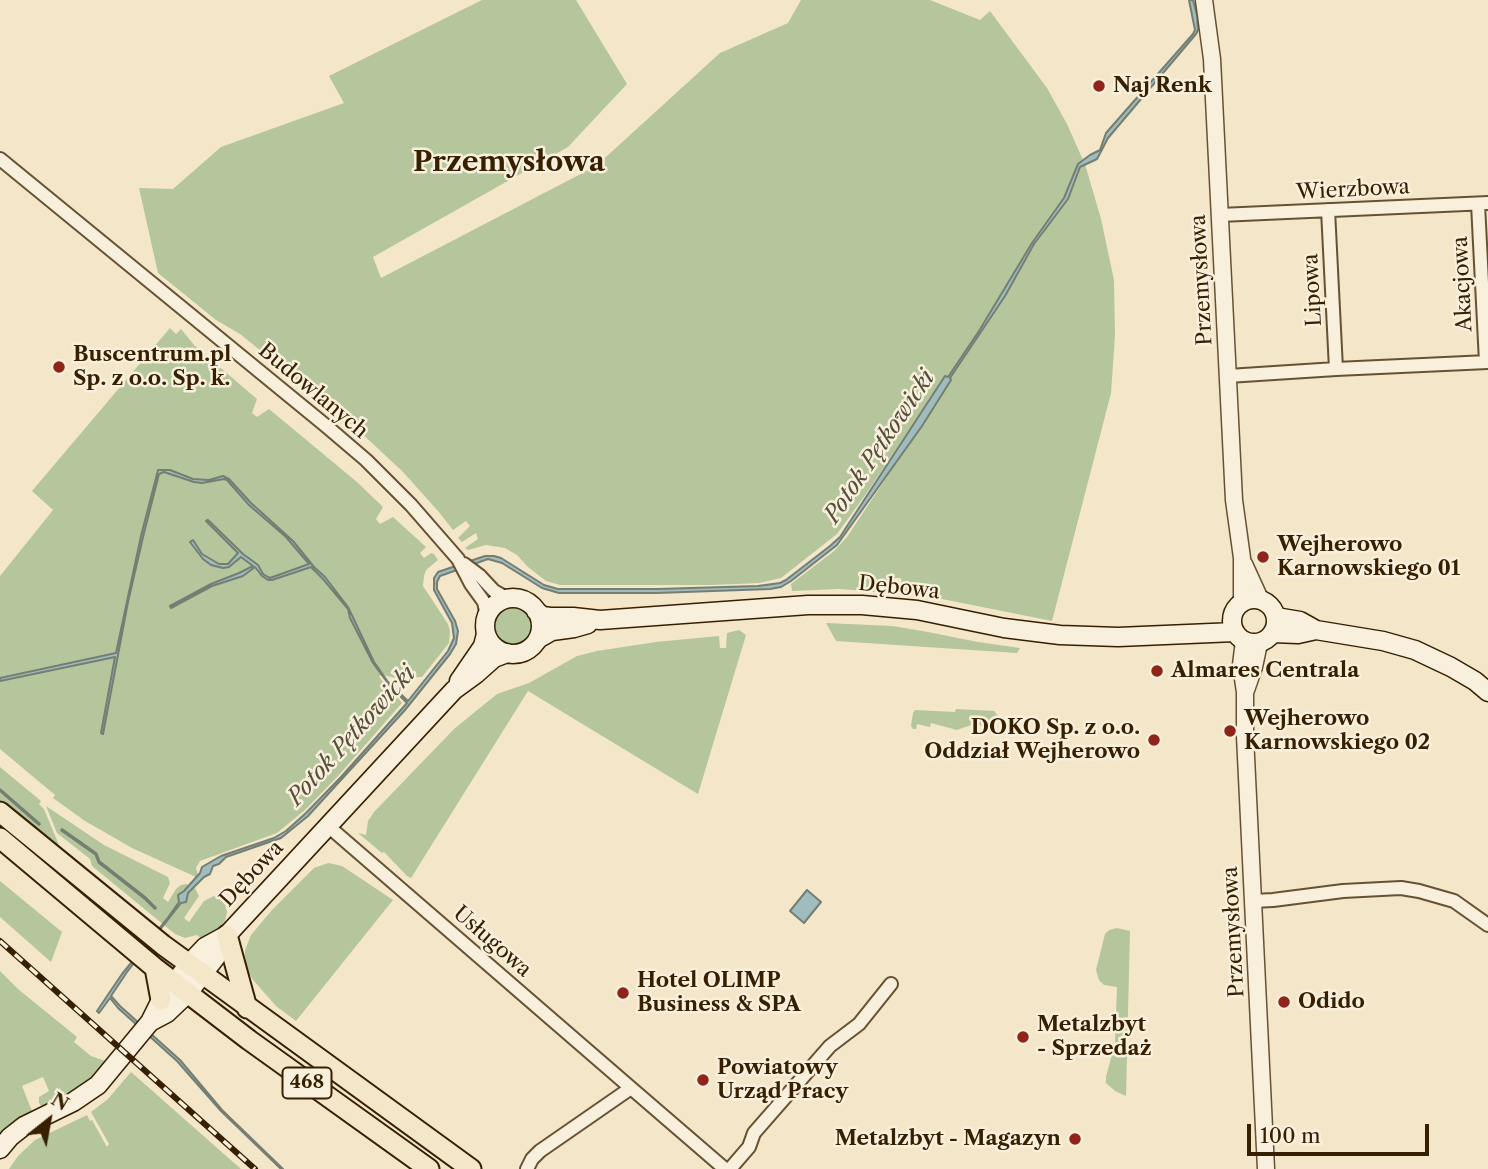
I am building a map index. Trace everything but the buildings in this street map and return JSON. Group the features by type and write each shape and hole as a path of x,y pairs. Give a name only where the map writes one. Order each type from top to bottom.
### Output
{"main road":[{"path":"508,599 524,601 536,611 541,626 538,639 530,649 517,654 507,653 493,645 487,625 494,606 508,599"},
{"name":"Dębowa","path":"536,611 543,616 600,620 852,605 917,610 1004,628 1060,635 1118,637 1191,633 1252,623"},
{"name":"Dębowa","path":"538,639 552,631 600,620"},
{"path":"1252,623 1300,621 1316,630 1384,641 1415,650 1451,667 1488,692"},
{"name":"Dębowa","path":"454,691 480,651 487,625"},
{"name":"Dębowa","path":"181,988 196,969 216,957 227,935 454,691 494,658 507,653"},
{"name":"468","path":"0,812 196,969 471,1169"},
{"name":"468","path":"0,838 155,968 289,1070 429,1169"},
{"path":"227,935 247,1007"},
{"path":"155,968 161,1000"},
{"path":"0,1149 24,1126 73,1102 98,1085 150,1022 161,1000 181,988"},
{"path":"150,1022 167,1013 181,988"}],"street":[{"name":"Przemysłowa","path":"1204,0 1212,59 1234,500 1252,623 1254,667 1245,692 1245,736 1266,1169"},
{"name":"Budowlanych","path":"0,159 349,446 411,505 458,559 494,591 508,599"},
{"name":"Wierzbowa","path":"1220,215 1483,203"},
{"name":"Akacjowa","path":"1483,203 1487,362"},
{"name":"Lipowa","path":"1328,210 1336,369"},
{"path":"1227,376 1487,362"},
{"name":"Budowlanych","path":"458,559 484,602 487,625"},
{"name":"Usługowa","path":"328,826 728,1169 749,1147 754,1133 830,1046 859,1024 891,985"},
{"path":"1253,901 1354,890 1401,888 1454,901 1488,925"},
{"path":"527,1169 540,1151 631,1088"}],"green space":[{"path":"482,0 576,0 627,84 568,147 373,257 381,278 596,166 720,53 788,23 801,0 930,0 980,20 990,11 1047,88 1067,124 1083,160 1078,164 1064,198 1032,243 979,331 837,534 781,578 759,583 711,585 560,585 546,581 505,548 486,545 468,550 465,548 478,539 476,533 462,542 458,538 470,526 466,521 453,530 403,472 357,429 240,334 216,320 158,273 139,188 173,189 221,147 344,103 329,76"},
{"path":"1085,164 1101,219 1114,280 1115,336 1111,393 1052,621 902,593 901,578 895,578 891,593 839,589 792,591 791,584 834,551 847,537 1005,296 1034,244 1068,199 1080,167"},
{"path":"170,328 176,334 181,329 195,346 257,399 252,413 257,417 269,409 357,482 383,507 376,519 380,524 393,517 426,547 420,553 424,558 434,554 438,560 426,570 423,586 450,631 449,643 422,677 379,676 402,703 305,810 277,833 200,861 196,868 196,877 132,848 85,821 53,798 55,795 0,749 0,576 53,510 32,491"},
{"path":"513,607 526,613 532,626 526,639 513,645 500,639 494,626 500,613"},
{"path":"826,623 892,626 1020,648 1017,653 836,641"},
{"path":"739,630 746,635 698,794 528,691 411,878 384,852 358,833 366,835 368,821 374,812 454,729 497,694 529,683 577,656 656,642 719,636 720,648 726,648 727,633"},
{"path":"956,709 994,711 999,717 995,727 988,728 974,724 957,730 931,723 930,727 917,724 916,729 913,729 911,726 915,710 955,712"},
{"path":"0,767 41,801 39,804 44,809 59,845 30,828 0,802"},
{"path":"46,806 104,845 168,877 170,883 163,898 168,902 181,885 195,888 199,896 184,918 189,922 204,901 214,896 225,904 225,921 204,941 197,935 185,938 175,934 92,866 90,859 57,833"},
{"path":"328,863 342,866 393,900 296,1021 276,1006 254,981 246,969 245,950 251,935 272,910 314,868"},
{"path":"0,881 62,932 51,962 0,917"},
{"path":"1117,928 1130,931 1126,1096 1106,1083 1115,1043 1117,987 1104,985 1096,970 1105,934"},
{"path":"0,971 77,1037 74,1042 91,1056 108,1062 94,1078 70,1094 42,1107 39,1097 49,1091 43,1077 22,1086 32,1111 0,1135"},
{"path":"131,1072 241,1169 9,1169 35,1140 87,1115 107,1147 109,1144 91,1112 108,1099"}],"water":[{"path":"1189,0 1193,0 1197,15 1196,34 1108,138 1097,159 1080,167 1068,199 1034,244 1005,296 950,378 922,426 837,545 791,581 770,589 559,593 542,588 502,563 488,559 440,576 437,589 458,631 456,644 450,654 405,710 308,816 281,838 226,857 213,866 210,874 188,893 186,902 181,903 111,996 180,1060 222,1110 283,1169 221,1111 177,1061 110,998 99,1013 97,1011 122,974 179,902 178,895 200,873 202,867 221,856 274,838 286,831 341,777 407,703 390,686 373,663 348,609 311,567 268,580 255,567 243,576 212,586 171,608 170,606 211,584 253,566 241,557 229,567 223,568 211,565 203,559 190,542 193,540 202,554 219,564 228,564 238,553 206,521 208,520 270,578 309,564 286,537 249,505 227,480 194,482 164,472 159,474 144,533 103,734 101,733 115,657 0,681 0,678 116,653 158,470 170,470 193,479 209,480 223,476 229,479 293,541 325,577 348,607 374,662 388,682 408,701 448,651 454,638 452,623 434,590 434,578 438,572 485,556 501,558 544,585 558,589 658,589 780,583 840,537 945,376 948,377 979,331 1032,243 1064,198 1078,164 1100,150 1106,133 1193,34 1195,30"},
{"path":"807,890 821,902 804,923 790,911"}],"waterway":[{"path":"0,790 39,824"},
{"path":"62,830 96,854 99,862 155,908"}],"railway":[{"path":"0,941 255,1169"}],"place":[{"name":"Naj Renk","path":"1099,86"},
{"name":"Buscentrum.pl Sp. z o.o. Sp. k.","path":"59,367"},
{"name":"Wejherowo Karnowskiego 01","path":"1263,557"},
{"name":"Almares Centrala","path":"1157,671"},
{"name":"Wejherowo Karnowskiego 02","path":"1230,731"},
{"name":"DOKO Sp. z o.o. Oddział Wejherowo","path":"1154,740"},
{"name":"Hotel OLIMP Business & SPA","path":"623,993"},
{"name":"Odido","path":"1284,1002"},
{"name":"Metalzbyt - Sprzedaż","path":"1023,1037"},
{"name":"Powiatowy Urząd Pracy","path":"703,1080"},
{"name":"Metalzbyt - Magazyn","path":"1075,1139"}],"district":[{"name":"Przemysłowa","path":"509,163"}],"water label":[{"name":"Potok Pętkowicki","path":"880,447"},
{"name":"Potok Pętkowicki","path":"352,736"}]}
